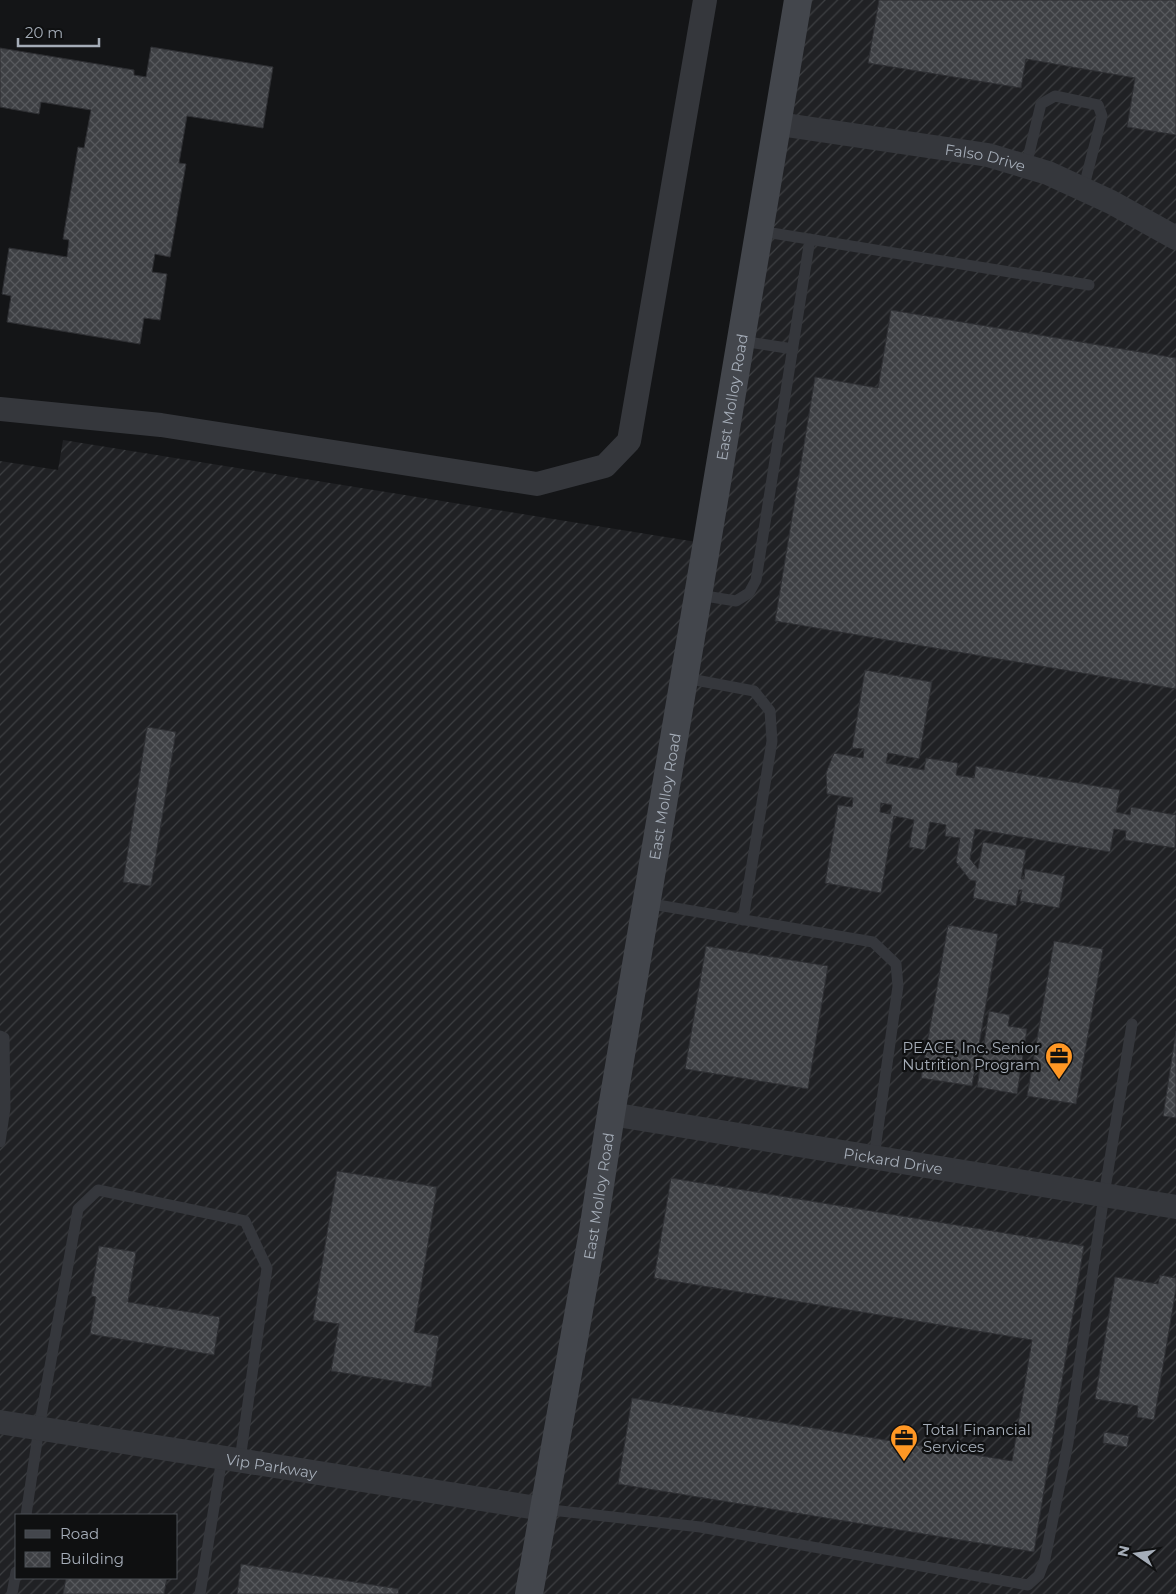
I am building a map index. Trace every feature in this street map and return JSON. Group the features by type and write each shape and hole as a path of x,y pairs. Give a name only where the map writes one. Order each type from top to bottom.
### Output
{"street":[{"path":"0,409 161,425 537,484 605,466 629,441 705,0"},
{"name":"East Molloy Road","path":"530,1594 543,1509 594,1231 611,1114 779,124 798,0"},
{"name":"Falso Drive","path":"779,124 988,155 1048,173 1111,202 1176,238"},
{"name":"Pickard Drive","path":"611,1114 1176,1207"},
{"name":"Vip Parkway","path":"0,1422 543,1509"}],"lane":[{"path":"1026,166 1041,104 1055,96 1098,105 1102,116 1083,190"},
{"path":"760,231 1089,285"},
{"path":"699,595 736,601 749,593 756,580 810,239"},
{"path":"742,341 793,349"},
{"path":"685,678 754,691 770,712 772,741 743,920"},
{"path":"646,903 873,942 896,964 898,986 874,1157"},
{"path":"543,1509 700,1527 1028,1585 1038,1575 1045,1559 1068,1443 1104,1195 1132,1024"},
{"path":"0,1036 4,1038 5,1108 0,1142"},
{"path":"26,1514 39,1428 78,1209 98,1190 245,1221 267,1268 231,1459 200,1594"},
{"path":"12,1594 15,1578"}],"shaded area":[{"path":"799,0 1176,0 1176,1594 0,1594 0,461 58,470 63,440 709,544"}],"building":[{"path":"879,0 1176,0 1176,135 1127,127 1135,78 1026,59 1021,88 868,63"},
{"path":"151,47 273,67 263,128 187,116 179,163 186,164 170,257 155,254 152,272 167,274 160,320 144,318 140,344 7,322 11,296 2,294 9,248 67,257 69,240 63,239 78,147 84,148 91,110 41,102 39,114 0,107 0,48 134,70 134,75 146,77"},
{"path":"891,310 1176,358 1176,689 775,621 815,377 878,388"},
{"path":"865,670 932,682 919,759 888,753 886,763 924,770 926,758 958,763 956,775 974,778 976,766 1120,790 1116,812 1130,815 1131,807 1176,815 1175,848 1125,840 1126,831 1114,829 1110,852 975,829 970,859 978,869 983,842 1026,850 1021,879 1024,879 1025,869 1065,876 1059,908 1020,901 1022,890 1019,890 1016,906 973,898 976,881 970,880 956,862 960,838 945,836 946,825 930,822 925,850 909,847 914,820 894,816 881,893 825,883 838,805 852,807 853,798 827,794 826,773 834,753 863,758 864,749 852,748","holes":["881,803 892,805 890,814 880,812"]},
{"path":"147,727 176,732 151,886 123,882"},
{"path":"948,925 998,934 972,1086 921,1078"},
{"path":"1054,941 1103,949 1076,1104 1027,1096"},
{"path":"706,946 828,966 808,1089 685,1069"},
{"path":"989,1011 1010,1015 1008,1026 1027,1029 1017,1094 977,1087"},
{"path":"1176,1031 1176,1118 1163,1116"},
{"path":"337,1171 437,1187 414,1332 439,1336 431,1387 331,1371 339,1324 313,1320"},
{"path":"671,1178 1084,1246 1034,1552 618,1484 632,1398 1012,1461 1032,1340 654,1278"},
{"path":"99,1246 136,1252 128,1302 220,1317 214,1355 90,1334 96,1297 91,1296"},
{"path":"1160,1275 1176,1278 1176,1289 1154,1420 1137,1417 1138,1406 1095,1399 1115,1277 1158,1284"},
{"path":"1104,1432 1129,1436 1127,1447 1103,1443"},
{"path":"241,1564 399,1589 398,1594 237,1594"},
{"path":"66,1579 167,1579 164,1594 63,1594"}],"place":[{"name":"PEACE, Inc. Senior Nutrition Program","path":"1059,1080"},
{"name":"Total Financial Services","path":"904,1462"}]}
